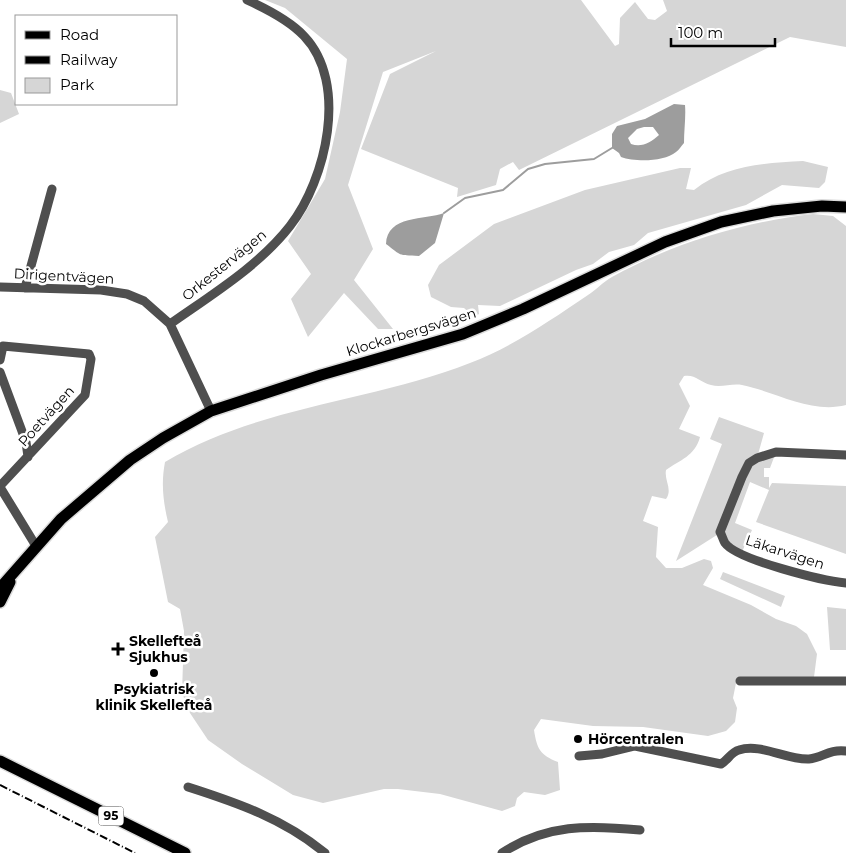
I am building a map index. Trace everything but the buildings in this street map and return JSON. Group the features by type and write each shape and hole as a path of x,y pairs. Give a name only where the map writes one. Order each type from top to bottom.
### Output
{"main road":[{"name":"Klockarbergsvägen","path":"1,585 60,519 130,460 163,438 211,411 321,375 463,334 523,309 665,242 720,222 773,210 822,206 846,207"},
{"name":"Klockarbergsvägen","path":"0,602 22,562"},
{"name":"95","path":"0,756 36,778"},
{"name":"95","path":"0,761 185,853"}],"street":[{"name":"Orkestervägen","path":"170,324 216,292 275,244 291,225 306,200 324,157 329,106 322,64 305,36 272,11 247,0"},
{"path":"25,288 52,189"},
{"name":"Dirigentvägen","path":"0,287 101,290 127,294 154,309 170,324 211,411"},
{"name":"Poetvägen","path":"0,360 2,346 89,354 90,366 85,395 0,487"},
{"path":"0,372 26,442 28,457"},
{"name":"Läkarvägen","path":"846,456 776,452 757,458 749,463 742,477 720,532 725,544 741,554 793,573 846,583"},
{"path":"0,487 36,546"},
{"path":"740,681 846,681"},
{"path":"579,756 602,754 635,746 721,764 733,752 744,749 809,759 828,751 846,751"},
{"path":"188,787 248,807 278,820 308,838 325,853"},
{"path":"502,853 519,842 539,834 565,829 601,826 640,830"}],"green space":[{"path":"265,0 581,0 615,46 619,44 620,18 635,2 648,19 655,20 667,11 663,0 846,0 846,47 790,37 519,170 513,162 500,169 496,185 457,197 458,188 361,149 390,74 436,51 383,72 348,185 373,249 354,280 393,329 378,329 344,293 308,337 291,299 311,274 288,241 325,179 340,112 347,59 285,8"},
{"path":"0,90 11,93 19,114 0,123"},
{"path":"803,161 828,167 825,182 819,188 782,185 746,205 648,233 634,245 609,252 593,264 576,270 500,306 478,305 479,314 474,317 464,308 451,307 431,297 428,285 439,265 494,224 585,190 680,168 691,168 686,189 694,190 719,175 732,170 760,164"},
{"path":"813,214 833,216 846,226 846,405 820,407 742,385 715,386 691,376 684,376 679,384 690,406 679,429 700,437 695,449 691,453 666,470 669,488 668,495 666,499 652,496 643,521 658,527 656,557 666,568 682,568 704,559 711,561 713,568 703,585 751,605 776,619 796,626 807,634 817,654 814,677 737,678 733,698 737,708 735,722 726,731 708,736 643,727 593,726 541,719 534,730 536,742 543,754 558,762 560,790 545,795 524,792 517,798 515,806 502,811 440,794 398,789 384,789 323,803 293,795 242,764 208,740 190,713 182,693 184,631 180,609 168,602 155,537 168,522 163,492 165,462 201,443 238,428 276,416 432,376 486,357 545,323 612,277 684,244 735,228"},
{"path":"719,417 764,433 757,458 776,452 770,468 764,468 764,477 769,477 769,488 772,483 846,486 846,554 756,522 769,490 750,482 735,523 752,530 741,554 720,533 676,561 722,444 710,439"},
{"path":"723,572 785,596 781,607 720,579"},
{"path":"827,607 846,609 846,650 830,650"}],"shaded area":[{"path":"674,104 685,105 684,143 676,152 664,158 641,160 621,157 612,148 612,134 617,126 645,119","holes":["653,127 659,135 656,138 643,145 631,144 628,138 637,129"]},
{"path":"444,213 435,243 419,256 400,254 386,244 388,235 400,223"}],"waterway":[{"path":"444,213 465,198 503,190 528,169 545,164 594,159 612,148"}],"railway":[{"path":"0,785 135,853"}],"place":[{"name":"Skellefteå Sjukhus","path":"118,649"},
{"name":"Psykiatrisk klinik Skellefteå","path":"154,673"},
{"name":"Hörcentralen","path":"578,739"}]}
